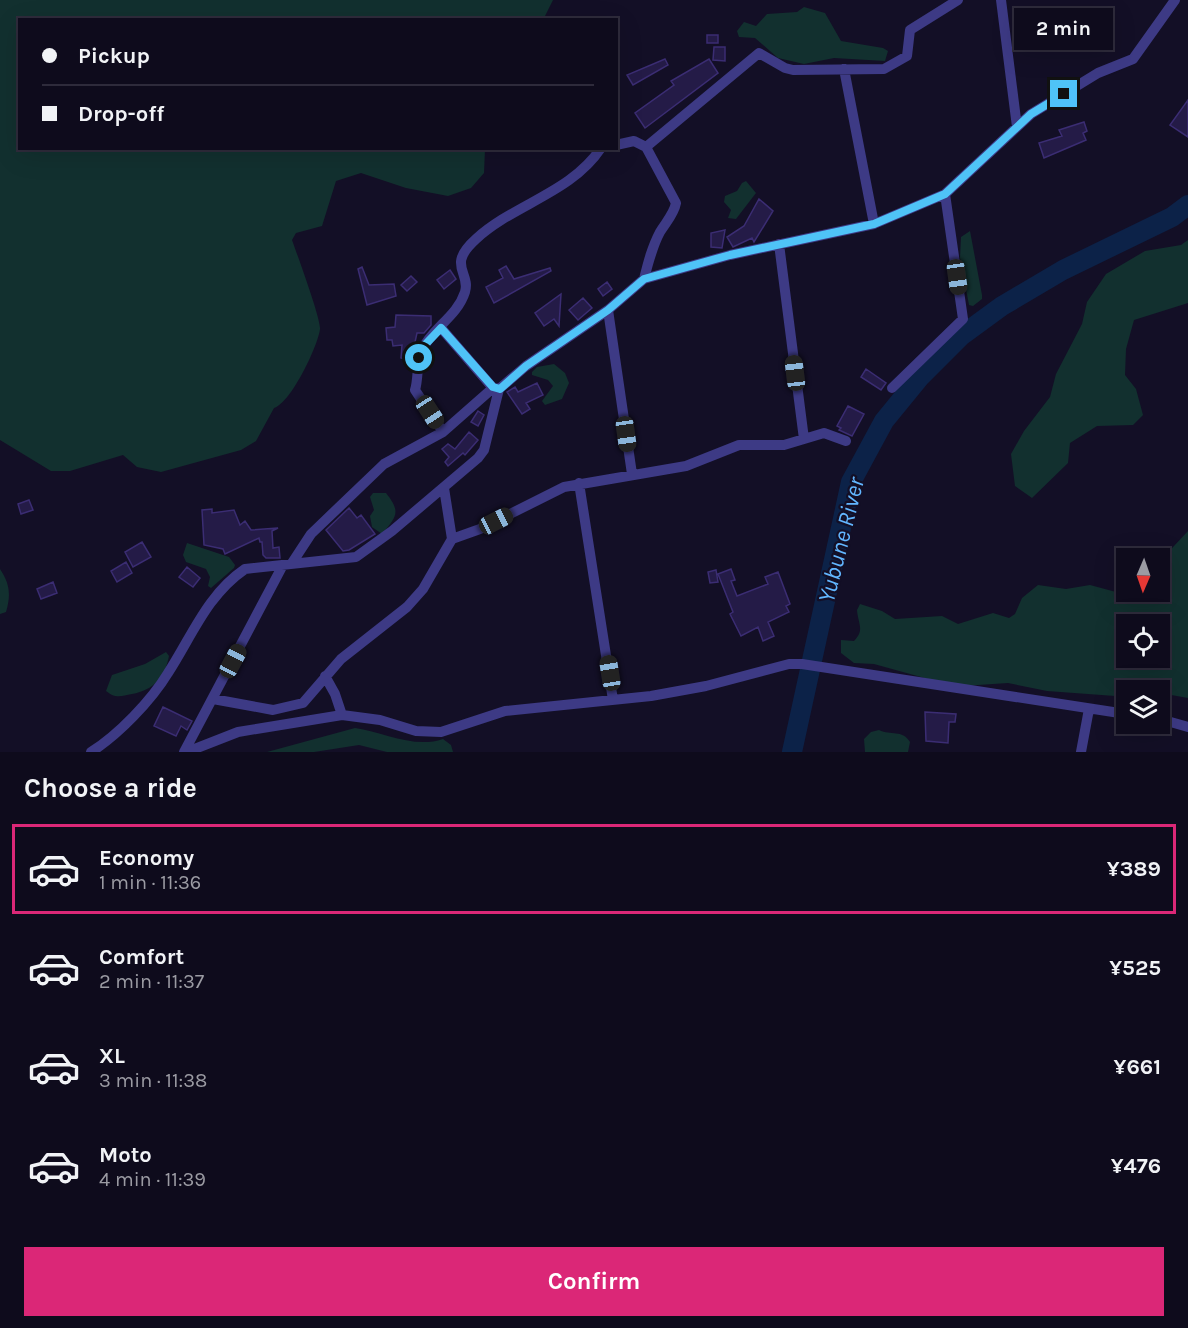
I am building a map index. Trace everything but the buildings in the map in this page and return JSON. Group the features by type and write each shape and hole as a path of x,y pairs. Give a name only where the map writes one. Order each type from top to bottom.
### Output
{"street":[{"path":"646,147 759,53 793,70 884,69 902,61 909,50 910,30 958,0"},
{"path":"1001,0 1017,127"},
{"path":"185,752 288,564 311,534 384,464 443,432 496,388 608,310 644,279 675,268 874,224 945,194 1031,114 1098,73 1133,59 1174,0"},
{"path":"844,69 874,224"},
{"path":"618,145 634,141 646,147 676,202 675,210 660,232 650,254 644,279"},
{"path":"443,432 415,390 422,348 460,305 466,288 460,268 461,258 474,241 574,177 591,163 600,150"},
{"path":"892,388 963,319 945,194"},
{"path":"779,244 804,439"},
{"path":"608,310 632,474"},
{"path":"441,328 496,388"},
{"path":"91,752 113,737 151,697 168,674 204,611 227,583 244,569 356,557 368,550 469,468 484,450 496,388"},
{"path":"452,539 480,529 564,487 579,483 686,466 739,446 784,445 824,433 846,441"},
{"path":"579,483 613,700"},
{"path":"213,699 273,710 303,703 325,676 354,647 407,607 427,582 452,539 444,488"},
{"path":"185,752 238,732 342,715 380,720 416,731 441,732 505,711 687,690 778,666 802,664 1116,713"},
{"path":"325,676 336,694 342,715"},
{"path":"1081,750 1089,709"},
{"path":"1170,722 1188,727"}],"green space":[{"path":"0,0 553,0 544,18 18,18 18,150 485,150 484,173 471,188 448,196 406,188 361,173 336,181 322,226 296,233 292,240 313,300 320,329 318,337 309,360 288,396 274,408 256,441 241,450 161,472 137,467 123,455 70,471 51,471 0,440"},
{"path":"804,7 825,13 841,41 883,48 888,51 885,61 834,58 804,64 778,58 755,38 739,37 737,31 744,22 756,26 767,14 797,12"},
{"path":"746,181 756,193 736,219 728,218 731,210 724,202 725,196 737,191"},
{"path":"970,231 982,295 982,299 973,306 969,305 960,258 961,237"},
{"path":"1188,240 1188,303 1134,320 1126,349 1125,375 1136,389 1143,415 1133,425 1097,426 1070,443 1068,463 1032,498 1015,486 1011,454 1024,431 1050,397 1056,374 1082,324 1087,302 1106,274 1145,251 1181,245"},
{"path":"554,364 565,373 569,383 562,399 545,405 542,401 553,386 548,380 532,375 532,372 537,367"},
{"path":"373,493 386,493 394,505 394,518 382,534 372,527 370,516 374,510 370,497"},
{"path":"1188,531 1188,698 1170,695 1170,680 1116,680 1115,696 1047,691 1008,683 963,686 939,682 874,664 854,663 841,653 841,640 854,641 859,633 857,610 860,604 882,611 895,619 942,616 958,624 993,613 1009,618 1015,614 1022,598 1038,585 1066,589 1090,585 1116,592 1116,602 1170,602 1170,550"},
{"path":"187,543 229,557 235,565 234,568 211,588 208,586 210,577 206,569 186,562 183,555"},
{"path":"0,569 8,585 9,600 6,612 0,614"},
{"path":"166,652 169,656 165,670 152,686 140,692 122,696 106,691 112,675 145,664"},
{"path":"355,728 410,741 432,742 443,739 451,745 453,752 387,752 359,745 314,752 267,752"},
{"path":"879,730 900,734 907,738 910,742 908,752 865,752 864,739 871,732"}],"waterway":[{"name":"Yubune River","path":"792,752 851,482 884,421 920,377 961,336 1002,306 1063,270 1172,217 1188,205"}],"route":[{"path":"419,358 422,348 441,328 493,387 500,389 526,366 608,310 644,279 675,268 874,224 945,194 1031,114 1064,94"}]}
